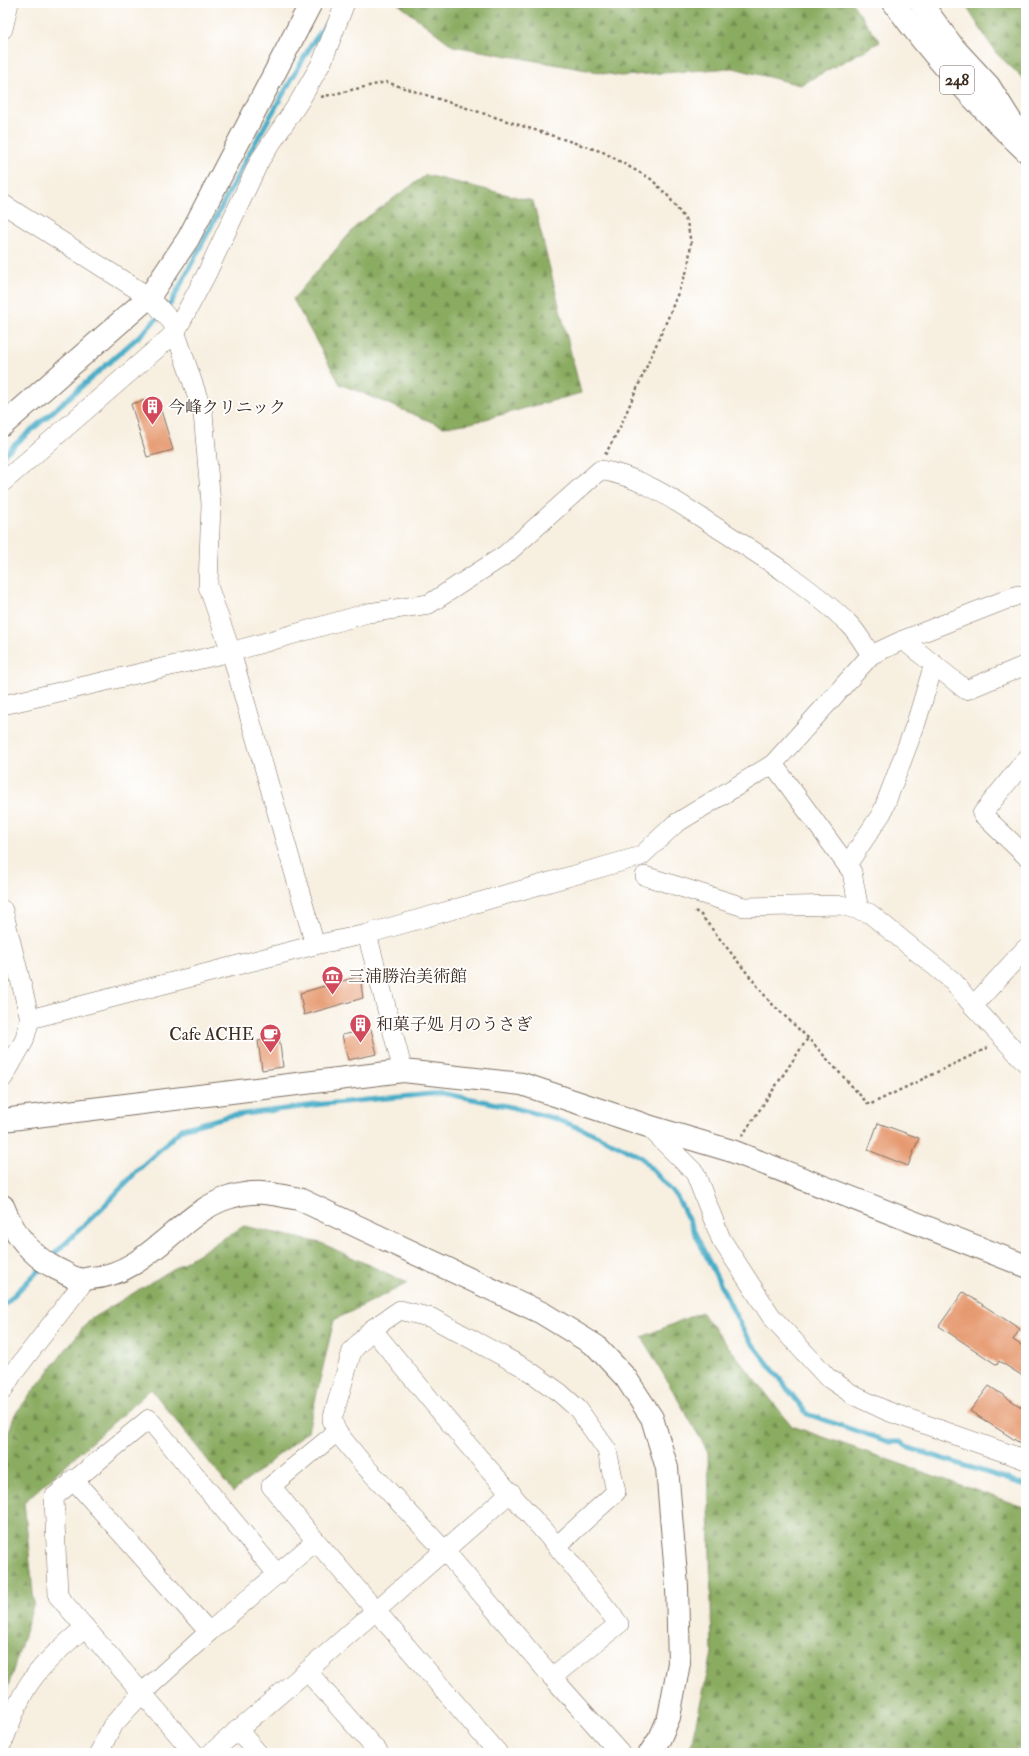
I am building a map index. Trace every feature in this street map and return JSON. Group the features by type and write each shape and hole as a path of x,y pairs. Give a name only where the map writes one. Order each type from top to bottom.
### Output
{"main road":[{"path":"3,425 149,297 188,239 310,3"},
{"name":"248","path":"894,3 949,72 998,125 1026,151"},
{"name":"248","path":"906,3 982,93 1021,133"},
{"name":"248","path":"921,3 954,48 988,86 1021,133"},
{"path":"3,1120 402,1071 522,1084 648,1126 732,1151 1026,1266"},
{"path":"7,1216 25,1245 51,1266 82,1279 104,1278 144,1257 209,1206 230,1197 261,1191 300,1199 542,1313 596,1346 626,1378 652,1418 667,1468 677,1587 679,1663 669,1717 660,1738 650,1753"}],"street":[{"path":"3,30 9,3"},
{"path":"3,482 173,327 206,275 260,160 299,102 322,62 345,3"},
{"path":"3,204 149,297 173,327 203,413 212,504 208,586 231,652 315,945"},
{"path":"3,705 231,652 368,613 429,604 505,555 600,470 619,473 659,490 756,552 806,587 850,624 871,655"},
{"path":"30,1019 315,945 367,934 641,856 675,824 774,764 871,655 903,640 1018,595"},
{"path":"903,640 966,690 1026,665"},
{"path":"847,865 882,813 916,723 934,664"},
{"path":"1026,759 982,814 1026,856"},
{"path":"774,764 852,872 859,910"},
{"path":"645,876 744,907 841,905 869,913 953,981 973,1006 1026,1063"},
{"path":"3,910 30,1019 24,1041 3,1078"},
{"path":"367,934 402,1071"},
{"path":"973,1006 1026,948"},
{"path":"648,1126 695,1173 721,1238 771,1316 827,1377 854,1396 886,1411 1026,1460"},
{"path":"3,1390 12,1375 82,1279"},
{"path":"557,1546 616,1492 607,1450 578,1409 525,1368 432,1318 400,1310 372,1329 352,1351 332,1420 337,1432 363,1464 444,1550 552,1677 620,1753"},
{"path":"372,1329 467,1444 511,1492 557,1546 620,1624 552,1677"},
{"path":"194,1753 58,1596 54,1497 149,1419 278,1575"},
{"path":"337,1432 271,1486 316,1541 498,1753"},
{"path":"73,1480 209,1632"},
{"path":"211,1753 511,1492"},
{"path":"99,1753 112,1726 142,1693 209,1632 278,1575 316,1541"},
{"path":"3,1742 19,1702 33,1677 50,1658 85,1627"},
{"path":"307,1671 379,1753"},
{"path":"237,1730 258,1753"}],"path":[{"path":"299,102 386,82 603,152 651,178 669,197 687,222 691,243 688,268 668,318 620,427 606,449 600,470"},
{"path":"688,906 701,915 770,1002 808,1038 869,1105 1004,1040"},
{"path":"732,1151 808,1038"}],"green space":[{"path":"397,3 852,3 880,42 800,85 733,68 620,76 453,46"},
{"path":"964,3 1026,3 1026,81 996,53"},
{"path":"426,175 533,201 581,393 471,423 444,427 340,384 293,299 358,224"},
{"path":"244,1226 321,1243 408,1283 334,1320 308,1431 233,1492 151,1389 24,1502 34,1603 3,1703 3,1448 15,1414 89,1320"},
{"path":"701,1312 792,1426 1026,1508 1026,1753 689,1753 712,1653 708,1452 642,1337"}],"building":[{"name":"今峰クリニック","path":"157,397 173,450 147,457 131,404"},
{"name":"三浦勝治美術館","path":"360,976 363,998 304,1015 300,993"},
{"name":"和菓子処 月のうさぎ","path":"371,1029 377,1054 348,1060 342,1035"},
{"name":"Cafe ACHE","path":"279,1037 283,1067 262,1070 258,1041"},
{"path":"878,1123 919,1138 908,1166 868,1150"},
{"path":"963,1292 1020,1329 1013,1340 1026,1348 1026,1378 999,1361 997,1365 939,1326"},
{"path":"989,1386 1026,1410 1026,1447 970,1411"}],"waterway":[{"path":"165,309 171,303 250,152 310,47 331,17"},
{"path":"3,455 145,331 160,315"},
{"path":"50,1258 103,1207 139,1169 182,1129 229,1116 323,1104 442,1093 507,1106 553,1118 590,1132 640,1156 677,1197 745,1334 807,1414 889,1442 900,1442 909,1448 1026,1485"},
{"path":"3,1306 42,1267"}],"place":[{"name":"今峰クリニック","path":"152,426"},
{"name":"三浦勝治美術館","path":"332,996"},
{"name":"和菓子処 月のうさぎ","path":"360,1044"},
{"name":"Cafe ACHE","path":"270,1054"}]}
